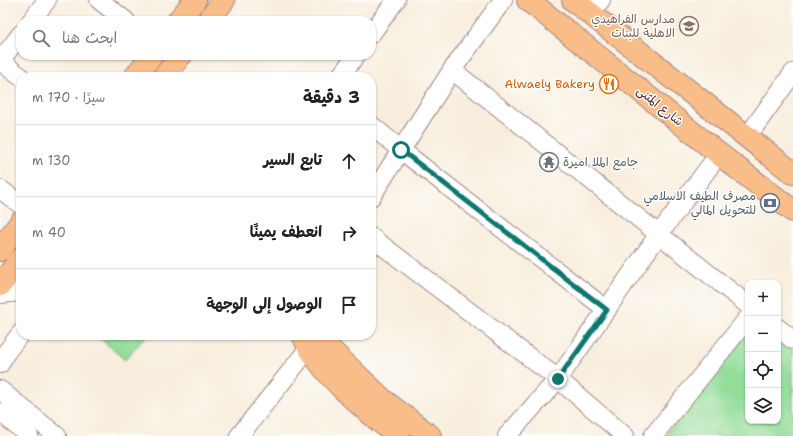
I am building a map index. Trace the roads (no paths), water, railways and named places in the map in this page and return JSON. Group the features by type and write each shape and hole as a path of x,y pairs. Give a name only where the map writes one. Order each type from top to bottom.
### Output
{"main road":[{"path":"182,16 195,0"},
{"path":"212,16 224,0"},
{"name":"شارع المثنى","path":"528,0 719,154 793,211"},
{"path":"573,0 595,7 747,137 793,173"},
{"path":"139,72 148,60"},
{"path":"168,72 177,60"},
{"path":"0,250 16,229"},
{"path":"0,285 16,265"},
{"path":"313,340 326,370 366,411 398,436"},
{"path":"313,340 383,400 430,436"}],"street":[{"path":"35,16 47,0"},
{"path":"99,0 120,16"},
{"path":"376,27 396,0"},
{"path":"376,189 452,70 503,0"},
{"path":"16,40 0,61 16,73"},
{"path":"344,72 352,60"},
{"path":"452,70 745,303"},
{"path":"747,137 793,73"},
{"path":"376,129 607,310"},
{"path":"507,436 558,379 659,234 719,154"},
{"path":"0,189 16,201"},
{"path":"376,241 558,379 625,436"},
{"path":"0,294 16,292"},
{"path":"653,436 745,322"},
{"path":"781,330 793,340"},
{"path":"0,364 5,354 16,340"},
{"path":"239,436 313,340"},
{"path":"0,390 57,436"},
{"path":"0,412 29,436"}],"place":[{"name":"مدارس الفراهيدي الاهلية للبنات","path":"689,26"},
{"name":"Alwaely Bakery","path":"609,84"},
{"name":"جامع الملا اميرة","path":"549,162"},
{"name":"مصرف الطيف الاسلامي للتحويل المالي","path":"770,203"}]}
